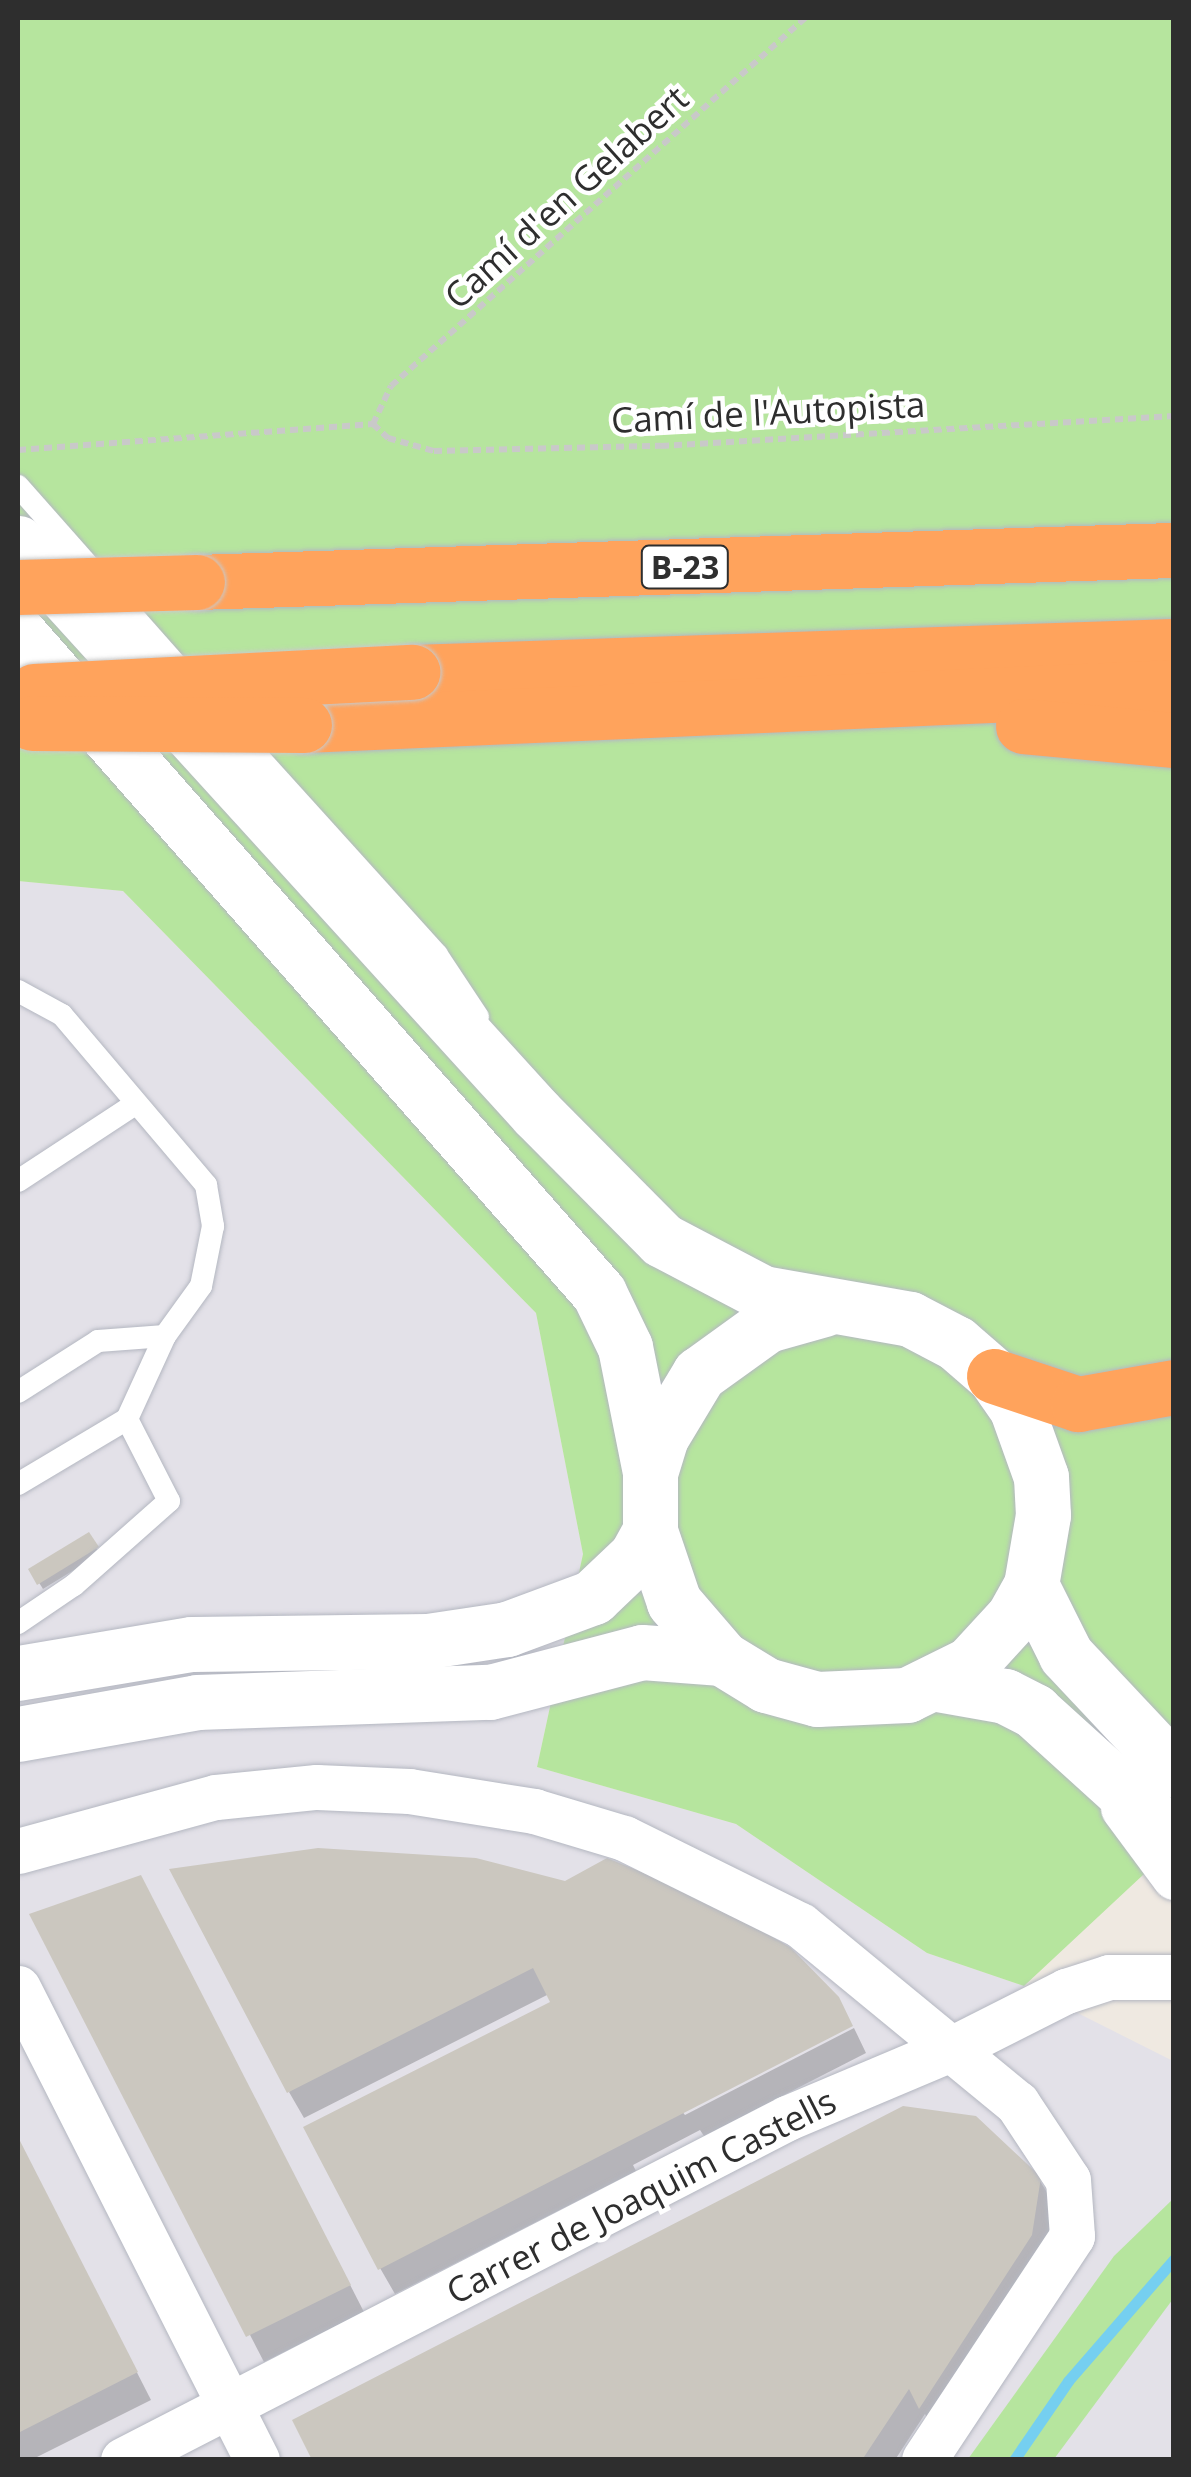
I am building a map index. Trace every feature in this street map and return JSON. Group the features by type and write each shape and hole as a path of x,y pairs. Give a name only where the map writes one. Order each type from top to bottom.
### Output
{"highway":[{"path":"1061,555 1174,537"},
{"name":"B-23","path":"18,587 1174,550"},
{"path":"25,708 304,725 423,696 1174,646"},
{"path":"25,708 423,696 1174,687"},
{"path":"423,696 728,731 1033,726 1174,740"},
{"path":"994,1376 1078,1404 1174,1387"}],"main road":[{"path":"18,543 516,1091 662,1240 762,1293 824,1309 910,1319 956,1342 994,1376 1016,1407 1041,1477 1042,1515 1030,1585 998,1636 937,1684"},
{"path":"18,633 599,1292 625,1347 650,1473 650,1531 674,1602 722,1658 766,1685 817,1700 868,1700 937,1684 1005,1696 1034,1711 1174,1838"},
{"path":"650,1473 674,1409 699,1374 767,1325 824,1309"},
{"path":"18,1673 222,1641 428,1640 507,1629 593,1597 636,1556 650,1531"},
{"path":"1030,1585 1066,1655 1174,1770"},
{"path":"18,1734 197,1702 490,1692 642,1652 722,1658"}],"street":[{"path":"1106,1776 1150,1853 1174,1877"},
{"path":"18,1850 199,1801 317,1787 410,1791 534,1810 640,1844 800,1925 1017,2102 1068,2180 1072,2236 924,2460"},
{"name":"Carrer de Joaquim Castells","path":"123,2460 787,2118 953,2048 1066,1990 1110,1977 1174,1977"},
{"path":"18,1988 257,2460"}],"lane":[{"path":"18,486 437,956 470,1002 516,1091"},
{"path":"18,992 62,1015 132,1106 206,1186 213,1226 202,1286 165,1336 128,1419 18,1484"},
{"path":"18,1181 132,1106"},
{"path":"18,1392 98,1341 165,1336"},
{"path":"18,1623 74,1585 169,1501 128,1419"}],"path":[{"name":"Camí d'en Gelabert","path":"373,424 391,386 805,18"},
{"name":"Camí de l'Autopista","path":"373,424 388,438 434,451 661,446 1174,416"},
{"path":"18,450 373,424"}],"shaded area":[{"path":"18,881 123,891 536,1313 583,1554 537,1767 736,1824 927,1953 1024,1986 1173,2061 1173,2459 18,2459"}],"green space":[{"path":"18,18 1173,18 1173,1847 1024,1986 927,1953 736,1824 537,1767 583,1554 536,1313 123,891 18,881"},
{"path":"1173,2199 1173,2299 1054,2459 968,2459 1114,2256"}],"building":[{"path":"89,1532 99,1547 37,1585 28,1569"},
{"path":"318,1848 476,1858 565,1881 607,1858 715,1902 791,1948 839,1997 853,2026 378,2270 303,2127 550,2002 533,1968 287,2093 169,1869"},
{"path":"141,1875 351,2285 246,2337 29,1914"},
{"path":"903,2106 976,2116 1041,2177 1032,2235 919,2409 909,2389 862,2460 312,2460 292,2420"},
{"path":"18,2137 138,2372 18,2433"}],"waterway":[{"path":"1014,2460 1068,2381 1174,2259"}]}
